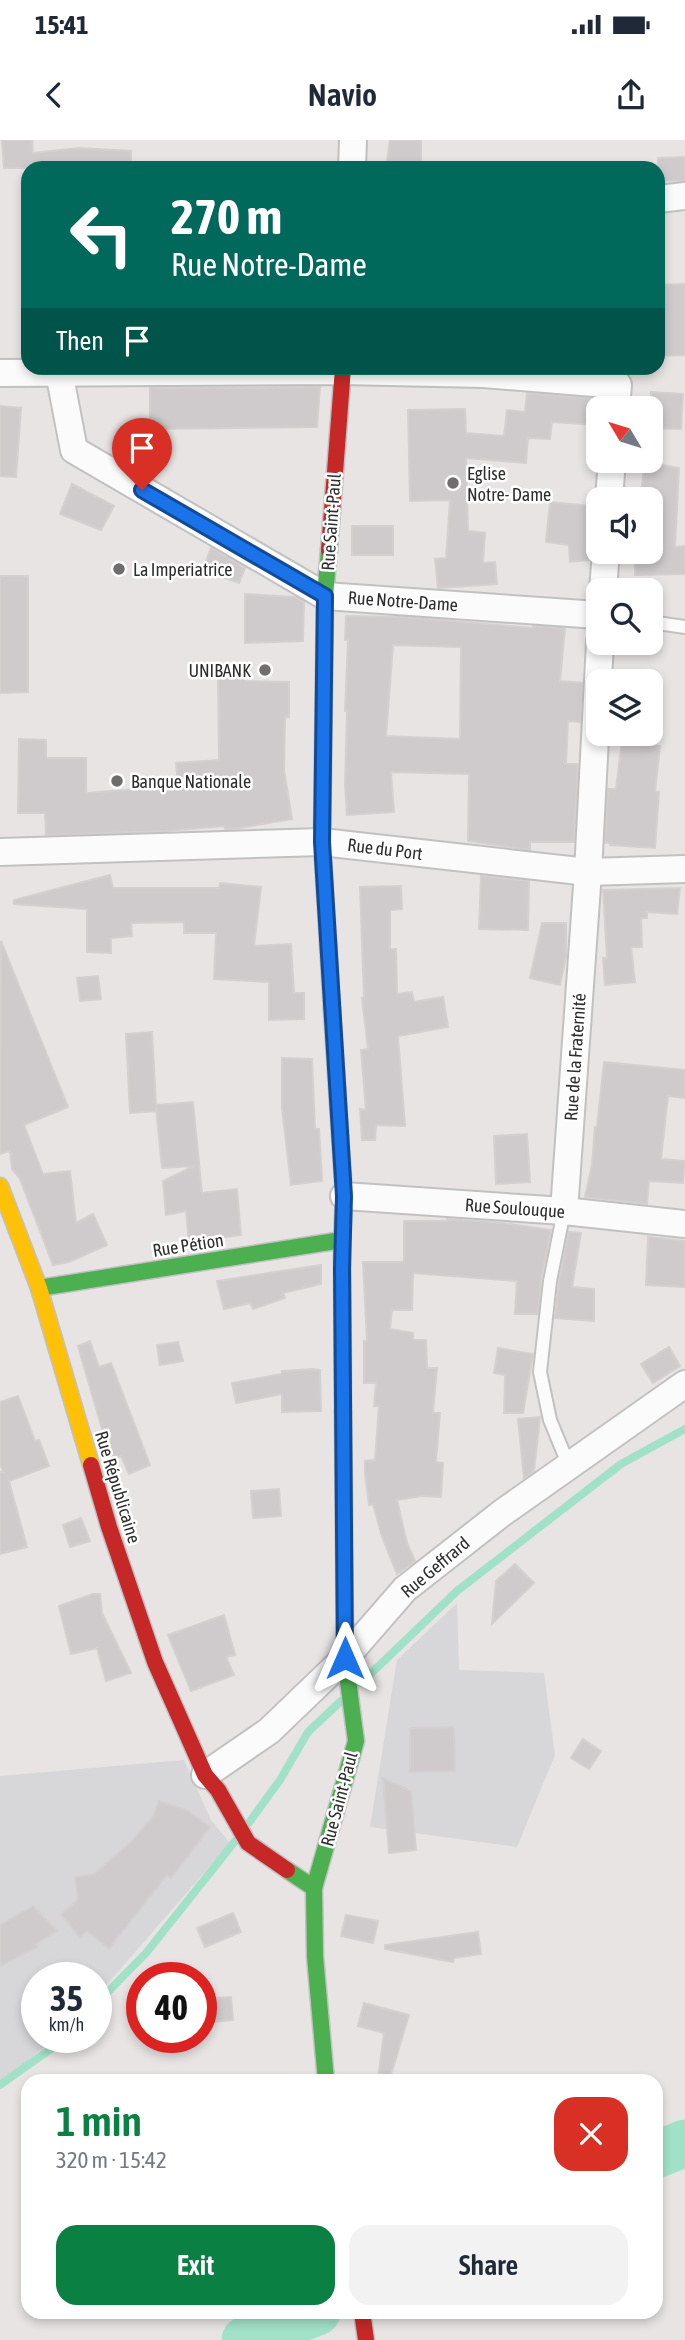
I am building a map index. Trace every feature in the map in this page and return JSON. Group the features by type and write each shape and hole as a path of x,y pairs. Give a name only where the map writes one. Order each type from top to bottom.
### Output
{"street":[{"path":"352,161 353,140"},
{"path":"665,198 685,196"},
{"path":"0,373 21,373"},
{"name":"Rue Notre-Dame","path":"60,375 74,450 325,596 586,614"},
{"name":"Rue Saint-Paul","path":"325,2074 315,1956 314,1888 356,1741 345,1658 344,1196 322,842 325,596 343,375"},
{"path":"504,375 617,396"},
{"name":"Rue de la Fraternité","path":"564,1211 588,872 599,655"},
{"name":"Rue du Port","path":"0,852 322,842 588,872 685,869"},
{"name":"Rue Républicaine","path":"0,1186 39,1288 109,1527 155,1662 212,1783 248,1843 314,1888"},
{"name":"Rue Soulouque","path":"344,1196 564,1211 685,1224"},
{"name":"Rue Pétion","path":"39,1288 342,1240"},
{"name":"Rue Geffrard","path":"212,1783 345,1658 405,1588 502,1513 685,1384"}],"lane":[{"path":"663,624 685,627"},
{"name":"Rue de la Fraternité","path":"564,1211 550,1281 540,1371 550,1420 569,1466"}],"shaded area":[{"path":"457,1603 459,1670 544,1673 555,1755 517,1847 370,1827 397,1660"},
{"path":"184,1760 211,1820 230,1843 112,1979 112,1962 21,1962 21,2053 37,2053 0,2086 0,1776"}],"building":[{"path":"2,140 32,140 33,153 79,148 131,151 131,161 21,161 21,168 4,168"},
{"path":"390,140 421,140 421,161 387,161"},
{"path":"685,157 685,181 665,180 665,161 658,161 658,158"},
{"path":"685,284 685,355 665,356 665,285"},
{"path":"320,387 317,427 150,429 150,388"},
{"path":"651,392 683,394 681,429 663,428 663,396 651,396"},
{"path":"527,393 586,398 586,424 552,422 550,439 528,438 526,463 466,458 468,531 485,533 483,563 495,562 497,584 438,588 435,559 446,558 450,500 410,501 408,410 465,409 466,433 504,436 507,410 525,412"},
{"path":"0,406 21,408 16,477 0,476"},
{"path":"663,465 679,468 675,547 685,546 685,574 635,575 635,564 663,564 663,487 642,487 644,473 663,473"},
{"path":"72,484 114,506 101,530 60,514"},
{"path":"550,502 586,506 586,560 570,562 569,545 546,542"},
{"path":"352,526 393,526 393,555 352,555"},
{"path":"211,548 245,568 239,583 203,570"},
{"path":"0,576 28,576 28,692 0,693"},
{"path":"245,594 295,597 304,602 303,641 245,643"},
{"path":"346,616 404,617 533,628 565,628 560,681 582,683 580,722 568,721 566,764 578,764 574,842 530,842 530,850 468,841 469,774 391,772 394,812 347,815 345,711 348,640 345,640","holes":["393,645 461,647 460,739 386,736"]},
{"path":"245,676 245,681 289,682 284,770 292,819 234,829 225,829 224,826 46,835 45,813 18,813 19,739 46,740 46,758 86,758 86,793 178,786 176,763 219,760 218,677"},
{"path":"621,746 660,746 655,791 659,792 655,848 605,843 608,789 616,789"},
{"path":"110,875 113,888 219,888 220,883 261,887 254,946 291,944 294,993 304,993 304,1019 269,1020 269,982 214,979 216,933 184,933 184,922 131,923 132,936 111,938 111,953 87,952 87,909 14,904 14,900"},
{"path":"481,876 529,881 528,930 479,929"},
{"path":"401,886 402,909 390,910 390,949 396,949 397,994 412,992 414,1002 443,997 448,1027 398,1036 405,1126 376,1125 375,1140 362,1140 360,1109 366,1110 361,1050 368,1049 362,998 360,887"},
{"path":"680,888 677,914 647,912 647,918 641,918 642,947 631,947 635,982 605,985 603,958 607,958 603,890"},
{"path":"542,923 566,923 566,957 560,985 530,978"},
{"path":"1,941 68,1107 24,1125 43,1174 70,1171 76,1223 93,1214 107,1245 69,1262 53,1265 20,1179 12,1169 10,1151 0,1154"},
{"path":"98,976 101,999 80,1001 77,978"},
{"path":"152,1032 156,1105 193,1102 202,1193 237,1189 241,1235 189,1243 186,1211 166,1215 163,1181 194,1166 162,1168 156,1111 130,1113 126,1034"},
{"path":"282,1058 312,1059 315,1129 319,1129 322,1181 291,1185 282,1108"},
{"path":"604,1062 685,1070 685,1098 668,1096 661,1159 685,1161 683,1183 649,1181 647,1204 585,1197 592,1165"},
{"path":"527,1134 530,1182 496,1184 494,1136"},
{"path":"447,1219 551,1230 541,1279 538,1314 515,1314 517,1281 413,1273 412,1310 392,1310 390,1329 413,1333 413,1340 426,1340 427,1368 437,1368 433,1413 440,1413 436,1462 443,1463 441,1497 421,1496 397,1500 407,1543 415,1561 397,1574 382,1537 373,1504 369,1505 365,1474 365,1461 375,1460 379,1406 374,1406 376,1383 364,1383 364,1341 367,1341 363,1262 404,1262 404,1221"},
{"path":"569,1232 581,1233 572,1287 594,1289 594,1321 555,1318"},
{"path":"648,1237 685,1241 685,1287 646,1285"},
{"path":"321,1265 321,1284 283,1293 285,1298 253,1309 250,1303 224,1309 217,1281"},
{"path":"90,1341 99,1367 111,1363 150,1465 129,1474 121,1456 111,1460 78,1346"},
{"path":"178,1342 183,1361 160,1365 157,1345"},
{"path":"669,1347 680,1366 653,1383 641,1364"},
{"path":"498,1348 533,1354 523,1413 504,1413 505,1375 494,1373"},
{"path":"320,1370 321,1411 282,1412 282,1394 236,1403 232,1383 282,1374 282,1371"},
{"path":"18,1396 35,1441 39,1440 49,1466 9,1481 27,1547 0,1554 0,1472 3,1472 0,1464 0,1402"},
{"path":"540,1417 534,1471 524,1478 518,1419"},
{"path":"279,1489 281,1516 253,1518 251,1491"},
{"path":"81,1518 90,1541 70,1547 63,1525"},
{"path":"515,1564 534,1583 492,1624 496,1581"},
{"path":"100,1594 102,1613 131,1673 106,1681 97,1648 71,1654 59,1606"},
{"path":"224,1615 235,1655 226,1657 234,1675 191,1691 168,1635"},
{"path":"454,1727 455,1771 410,1772 410,1728"},
{"path":"583,1739 601,1751 589,1769 571,1758"},
{"path":"383,1778 411,1791 416,1850 389,1853"},
{"path":"159,1801 186,1810 210,1827 171,1878 167,1875 109,1948 87,1931 80,1937 61,1915 78,1899 75,1877 94,1874 130,1843 153,1817"},
{"path":"33,1906 57,1931 35,1944 37,1947 0,1966 0,1925"},
{"path":"233,1913 241,1932 205,1947 197,1928"},
{"path":"346,1915 378,1921 373,1943 341,1936"},
{"path":"478,1932 481,1954 454,1958 453,1962 385,1949 385,1945"},
{"path":"231,1997 233,2020 217,2022 217,1998"},
{"path":"364,2003 409,2015 391,2074 379,2074 384,2033 358,2026"}],"waterway":[{"path":"361,1683 457,1591 621,1464 685,1429"},
{"path":"248,1824 280,1780 308,1732 341,1701"},
{"path":"112,1988 146,1953 236,1840"},
{"path":"0,2085 45,2053"},
{"path":"663,2152 685,2143"},
{"path":"245,2340 299,2319"}],"traffic: fast":[{"path":"329,550 325,596 322,842 332,1010"},
{"path":"39,1288 342,1240"},
{"path":"314,1888 356,1741 345,1658 343,1412"},
{"path":"287,1870 314,1888 315,1956 325,2074"}],"traffic: slow":[{"path":"332,1010 344,1196 343,1412"},
{"path":"0,1186 39,1288 91,1465"}],"traffic: jam":[{"path":"329,550 342,375"},
{"path":"91,1465 155,1662 205,1775 218,1790 248,1843 287,1870"},
{"path":"363,2319 366,2340"}],"place":[{"name":"Eglise Notre- Dame","path":"453,483"},
{"name":"La Imperiatrice","path":"119,569"},
{"name":"UNIBANK","path":"265,670"},
{"name":"Banque Nationale","path":"117,781"}],"route":[{"path":"142,490 325,596 322,842 344,1196 342,1268 345,1658"}]}
